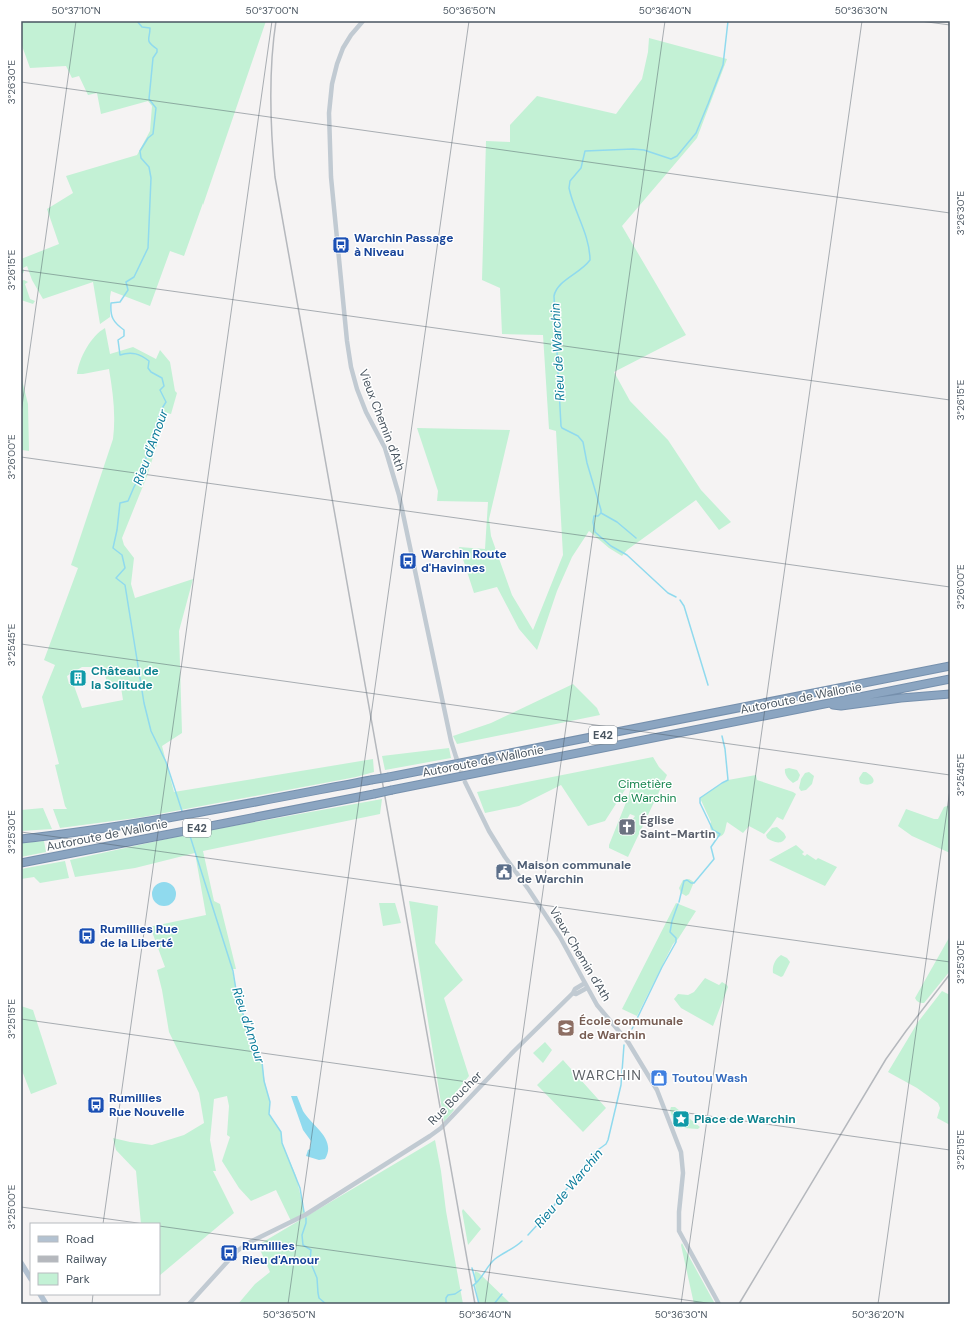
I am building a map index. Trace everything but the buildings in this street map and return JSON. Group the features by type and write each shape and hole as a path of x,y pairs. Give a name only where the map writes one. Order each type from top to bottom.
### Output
{"highway":[{"name":"Autoroute de Wallonie","path":"21,839 92,830 187,815 389,777 950,666"},
{"name":"Autoroute de Wallonie","path":"21,863 950,680"},
{"path":"828,704 841,706 901,698 950,694"}],"main road":[{"path":"21,1263 30,1277"},
{"path":"41,1295 46,1304"}],"street":[{"name":"Vieux Chemin d'Ath","path":"363,21 351,35 343,48 332,84 329,113 331,177 347,341 351,367 357,389 366,412 385,448 399,494 451,741 456,757"},
{"name":"Vieux Chemin d'Ath","path":"465,782 489,831 560,937 597,1005 628,1042 657,1090 681,1152 683,1173 679,1212 679,1231 719,1304"},
{"name":"Rue Boucher","path":"189,1304 238,1251 250,1242 296,1220 429,1137 443,1126 573,993 575,989 585,983"},
{"name":"Rue Boucher","path":"573,993 576,994 587,988"}],"green space":[{"path":"21,21 266,21 184,256 170,251 150,306 111,291 110,317 100,324 93,282 43,299 32,280 27,266 23,268 24,272 21,275 21,259 59,244 47,209 73,193 66,176 137,155 150,131 152,106 148,101 101,114 97,93 88,95 79,76 72,78 66,66 30,68 21,43"},
{"path":"649,38 727,59 697,138 622,226 686,335 614,372 630,401 668,440 701,490 731,522 719,530 696,500 627,550 622,556 609,548 589,531 572,557 557,591 537,650 519,629 497,587 474,593 459,547 485,549 488,502 437,501 438,491 417,428 510,430 489,519 491,536 512,595 533,630 563,555 556,431 549,429 543,335 502,334 500,288 482,280 486,141 510,142 510,125 537,96 616,114 642,79 648,52"},
{"path":"24,280 28,282 25,284 30,299 35,301 33,304 21,300 21,281"},
{"path":"105,328 110,354 133,347 156,359 160,350 170,362 175,391 177,393 171,414 167,413 147,476 122,538 124,545 134,558 131,584 135,598 193,579 179,631 182,733 162,746 174,792 373,759 374,772 356,777 143,817 60,828 53,809 67,809 55,765 59,764 42,697 55,665 44,660 78,568 71,565 113,439 114,404 109,369 77,374 80,361 86,348","holes":["82,667 104,667 107,685 120,681 123,700 82,708 73,683 69,684 67,676"]},
{"path":"21,376 28,404 29,451 22,450 21,461"},
{"path":"573,684 597,708 600,715 457,744 453,736 491,723"},
{"path":"449,748 451,758 385,770 382,756"},
{"name":"Cimetière de Warchin","path":"653,757 659,767 667,775 628,857 609,848 609,845 629,795 631,785 628,785 605,821 588,826 561,785 519,806 485,813 477,792","holes":["630,814 635,816 633,819 636,820 634,823 633,822 627,834 621,830"]},
{"path":"789,768 797,770 800,775 798,780 793,783 788,779 785,773 785,769"},
{"path":"809,772 814,776 812,784 806,790 801,791 799,788 801,779 805,773"},
{"path":"863,772 866,772 873,778 873,783 868,785 860,783 859,778"},
{"path":"756,775 757,780 796,794 783,820 777,817 764,834 749,826 743,833 727,822 723,835 719,837 717,836 713,833 710,827 711,822 700,798 728,780"},
{"path":"382,799 380,814 203,851 214,901 220,904 236,969 232,969 240,1004 255,1050 262,1062 270,1102 269,1114 281,1132 282,1143 296,1176 305,1215 291,1221 276,1190 251,1201 239,1188 222,1161 230,1137 227,1135 229,1106 227,1096 214,1099 210,1140 216,1171 213,1171 234,1213 160,1275 160,1223 141,1223 136,1171 116,1150 113,1138 152,1145 184,1135 204,1123 199,1093 169,1032 157,970 165,967 149,927 206,915 195,853 135,868 75,877 70,860 194,833"},
{"path":"950,805 950,853 912,836 898,826 906,809 938,819 944,807"},
{"path":"43,808 52,829 21,831 21,810"},
{"path":"777,827 786,837 782,842 775,842 767,838 766,835 772,828"},
{"path":"44,841 46,852 21,857 21,843"},
{"path":"796,845 804,852 802,854 805,856 807,854 816,860 818,858 837,867 825,886 769,860"},
{"path":"65,861 69,878 40,883 34,877 21,879 21,869"},
{"path":"689,879 694,882 689,894 686,896 681,893 679,888 683,880"},
{"path":"409,901 438,906 435,943 463,980 444,998 469,1076 448,1102 454,1110 444,1122"},
{"path":"379,903 395,903 401,923 383,926"},
{"path":"676,903 696,911 678,939 673,944 637,1016 622,1009"},
{"path":"950,936 950,971 924,1003 918,1002 915,998"},
{"path":"781,955 787,958 790,962 783,976 781,977 773,973 773,970 776,961"},
{"path":"705,978 719,985 722,982 728,987 713,1026 681,1008 674,999 678,994 688,995 694,992"},
{"path":"942,991 950,995 950,1125 937,1118 940,1108 938,1103 917,1088 888,1072 918,1022"},
{"path":"21,1006 33,1010 57,1084 31,1094 21,1068"},
{"path":"545,1042 552,1050 543,1063 533,1053"},
{"path":"563,1060 606,1108 583,1132 537,1085"},
{"path":"671,1107 675,1107 700,1127 698,1129 684,1128 686,1126 684,1125 682,1128 678,1128 677,1123 680,1114 675,1110 673,1112 676,1121 674,1122 670,1110"},
{"path":"435,1140 463,1304 238,1304 255,1284 270,1272 258,1245"},
{"path":"463,1209 481,1229 468,1245 462,1211"},
{"path":"682,1243 715,1304 694,1304 681,1245"},
{"path":"475,1271 479,1273 511,1304 479,1304 474,1279"}],"water":[{"path":"164,882 169,883 175,889 175,899 169,905 164,906 159,905 153,899 152,894 153,889 159,883"},
{"path":"291,1096 297,1096 307,1117 326,1139 328,1152 325,1159 319,1160 306,1156 308,1150 310,1149 311,1141 303,1130"}],"waterway":[{"name":"Rieu d'Amour","path":"137,21 142,27 150,28 149,42 157,49 157,52 153,58 149,99 156,108 153,134 148,138 140,151 141,158 149,167 151,178 148,248 134,277 126,282 128,290 120,302 111,303 111,312 115,322 124,330 124,336 118,340 120,355 128,353 136,354 149,361 148,368 151,372 162,378 164,386 160,390 166,402 161,410 141,474 128,501 120,503 113,548 122,555 125,568 116,578 125,585 144,703 151,731 166,762 182,811"},
{"name":"Rieu de Warchin","path":"676,597 668,593 627,555 611,546 595,532 593,522 594,516 598,516 601,513 601,510 587,463 583,442 578,436 562,428 561,426 554,296 559,286 586,265 590,260 585,233 574,206 569,188 570,181 581,168 585,151 633,149 644,150 671,159 677,156 696,133 723,65 728,21"},
{"path":"601,513 617,522 636,538"},
{"name":"Rieu de Warchin","path":"680,600 684,606 708,685"},
{"name":"Rieu de Warchin","path":"679,902 684,881 687,880 694,883 714,859 711,847 720,834 713,830 700,803 700,798 728,780 725,749 722,736"},
{"name":"Rieu d'Amour","path":"190,836 233,971 237,996 255,1050 262,1062 264,1081 270,1102 269,1114 281,1132 282,1143 300,1188 304,1212"},
{"name":"Rieu de Warchin","path":"632,1029 662,967 676,942 676,938 670,932 678,904"},
{"name":"Rieu de Warchin","path":"528,1235 549,1212 595,1152 606,1144 621,1085 624,1045"},
{"name":"Rieu d'Amour","path":"306,1218 302,1235 303,1245 311,1250 310,1261 317,1278 319,1298 326,1304"},
{"name":"Rieu de Warchin","path":"472,1286 479,1281 489,1265 495,1259 522,1241"},
{"path":"472,1268 476,1282"},
{"path":"474,1285 479,1304"},
{"name":"Rieu de Warchin","path":"446,1304 446,1298 448,1295 455,1294 461,1290"},
{"path":"494,1304 502,1294"}],"tunnel":[{"path":"456,757 465,782"}],"railway":[{"path":"276,21 273,40 271,80 272,138 275,177 475,1304"},
{"path":"739,1304 886,1059 950,974"}],"place":[{"name":"Warchin Passage à Niveau","path":"341,245"},
{"name":"Warchin Route d'Havinnes","path":"408,561"},
{"name":"Château de la Solitude","path":"78,678"},
{"name":"Église Saint-Martin","path":"627,827"},
{"name":"Maison communale de Warchin","path":"504,872"},
{"name":"Rumillies Rue de la Liberté","path":"87,936"},
{"name":"École communale de Warchin","path":"566,1028"},
{"name":"Toutou Wash","path":"659,1078"},
{"name":"Rumillies Rue Nouvelle","path":"96,1105"},
{"name":"Place de Warchin","path":"681,1119"},
{"name":"Rumillies Rieu d'Amour","path":"229,1253"}],"district":[{"name":"WARCHIN","path":"607,1075"}]}
